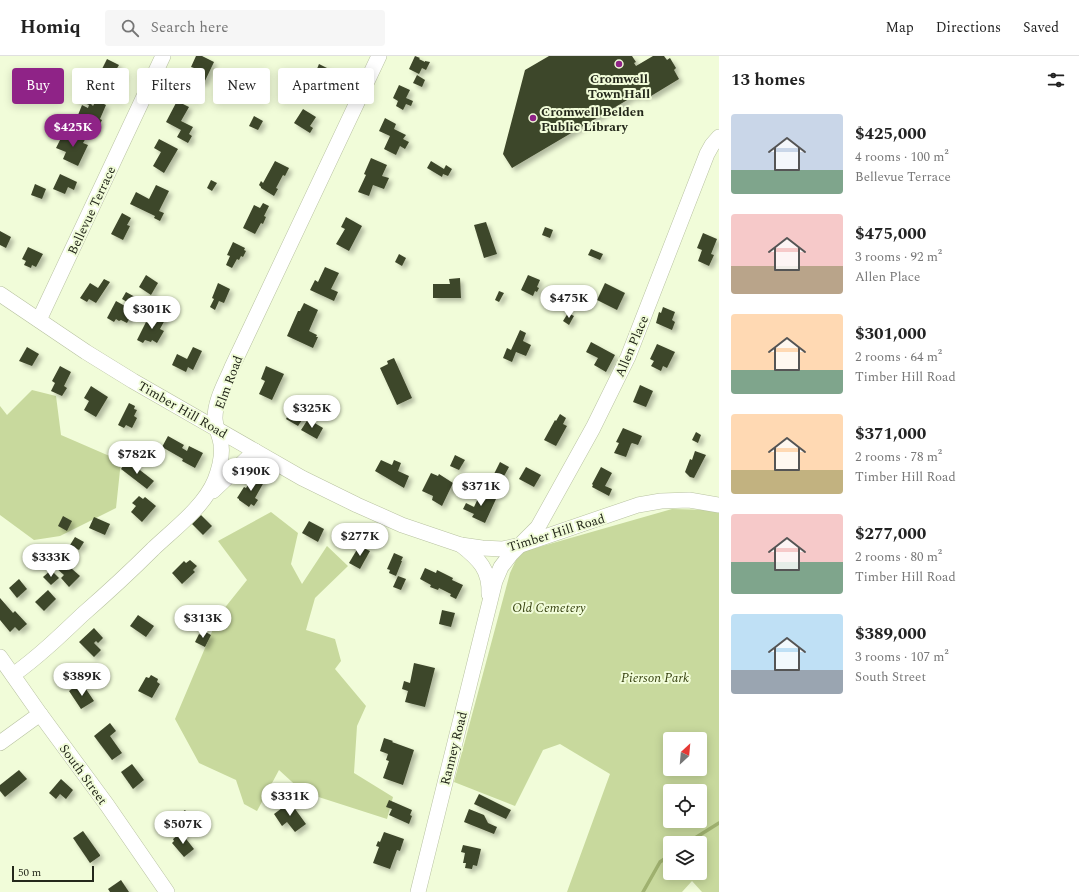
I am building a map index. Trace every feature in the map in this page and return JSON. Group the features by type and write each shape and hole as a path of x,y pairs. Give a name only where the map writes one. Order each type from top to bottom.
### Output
{"street":[{"name":"Bellevue Terrace","path":"39,320 164,56"},
{"name":"Elm Road","path":"13,675 39,655 60,636 198,506 210,490 219,470 222,449 216,429 216,406 232,367 379,56"},
{"name":"Allen Place","path":"521,545 538,528 593,428 612,390 628,357 707,154 719,137"},
{"name":"Timber Hill Road","path":"0,294 120,372 302,478 402,525 462,546 502,549 521,545 638,505 661,501 689,500 719,505"},
{"path":"198,506 254,451"},
{"name":"Ranney Road","path":"418,892 488,604 501,567 511,554 521,545"},
{"name":"Ranney Road","path":"462,546 473,554 481,563 486,572 489,585 488,604"},
{"name":"South Street","path":"0,658 112,811 167,892"},
{"path":"0,743 40,714"}],"green space":[{"path":"32,390 56,396 61,435 121,461 116,508 60,536 34,540 0,515 0,406 7,415"},
{"path":"672,509 710,510 719,512 719,892 702,892 692,881 682,892 567,892 610,774 560,744 543,750 515,806 454,782 510,573 516,560 525,551"},
{"path":"271,512 298,533 291,564 302,584 327,546 348,566 315,598 306,630 335,639 341,661 335,669 366,706 357,726 354,773 393,797 387,819 303,792 279,770 257,811 244,804 236,780 199,763 175,719 219,615 247,580 218,541"}],"building":[{"path":"196,56 202,56 214,62 205,81 205,68 191,67"},
{"path":"415,56 425,62 430,62 426,70 422,68 419,74 409,69"},
{"path":"549,56 632,56 636,62 634,63 636,66 653,56 664,56 667,60 670,58 676,68 674,70 679,79 651,96 650,94 643,98 641,95 635,98 634,96 512,168 503,154 525,70"},
{"path":"107,59 119,65 117,68 102,68"},
{"path":"319,64 327,68 317,68"},
{"path":"417,75 425,80 422,87 413,83"},
{"path":"399,85 410,90 406,98 413,101 411,106 406,104 403,110 396,106 398,101 393,98"},
{"path":"87,104 91,104 93,106 94,104 106,105 100,119 102,120 96,132 80,125 83,117 78,115 82,105 88,108 89,105"},
{"path":"175,104 183,104 189,107 181,121 193,127 189,134 192,136 188,143 177,137 181,130 166,122"},
{"path":"303,109 316,117 310,126 313,128 310,133 294,123"},
{"path":"254,116 263,121 258,130 249,126"},
{"path":"385,118 396,124 394,129 406,135 403,139 409,142 405,149 400,146 396,155 384,149 390,136 379,131"},
{"path":"70,131 86,138 83,143 88,145 78,166 63,159 66,152 56,148 63,134 67,136"},
{"path":"159,139 178,149 164,173 153,166 161,152 154,148"},
{"path":"371,158 387,165 382,176 389,178 384,189 373,185 369,196 358,192 366,175 364,174"},
{"path":"275,161 289,168 285,176 283,175 276,188 278,189 274,196 261,188 259,185 261,181 263,183"},
{"path":"431,161 444,169 446,165 452,169 448,176 443,174 442,177 427,168"},
{"path":"60,174 77,182 74,190 68,187 65,194 53,189"},
{"path":"211,180 217,183 212,191 207,188"},
{"path":"35,184 46,189 42,199 31,195"},
{"path":"156,185 169,191 159,211 164,213 160,221 154,218 155,216 130,204 136,192 149,199"},
{"path":"263,203 269,206 264,216 266,217 263,224 261,223 255,234 243,228 254,205 260,208"},
{"path":"122,213 131,218 127,225 130,226 123,240 111,234"},
{"path":"346,217 362,226 349,251 336,244 345,229 341,227"},
{"path":"486,222 497,254 484,258 474,225"},
{"path":"545,227 553,230 550,238 542,235"},
{"path":"0,231 11,237 6,248 0,245"},
{"path":"703,233 717,239 711,254 714,255 709,266 698,261 702,250 697,248"},
{"path":"233,242 245,248 244,250 246,251 243,257 241,256 239,260 237,259 232,268 226,265 230,256 227,255"},
{"path":"28,247 43,254 36,267 32,265 31,268 24,265 26,261 22,259"},
{"path":"591,249 603,254 600,260 588,255"},
{"path":"399,254 406,258 402,266 395,262"},
{"path":"325,267 339,273 331,289 338,292 334,301 310,290 315,280 318,282"},
{"path":"146,275 158,283 151,295 139,287"},
{"path":"528,275 540,280 537,287 539,288 537,292 535,291 533,296 521,290"},
{"path":"460,278 461,298 433,298 433,284 450,284 449,279"},
{"path":"104,279 110,282 96,303 89,299 87,302 80,298 90,283 98,288"},
{"path":"218,283 230,289 224,303 219,301 215,310 210,307 214,299 212,298"},
{"path":"605,283 625,293 617,310 597,300"},
{"path":"499,291 504,293 499,302 495,300"},
{"path":"126,292 137,298 133,305 131,304 129,308 134,310 127,323 116,319 114,322 107,318 116,301 125,306 127,302 122,299"},
{"path":"304,303 318,310 309,331 318,337 313,348 287,336 298,311 300,311"},
{"path":"663,307 675,312 672,320 675,322 672,330 656,323 659,312 661,313"},
{"path":"155,313 166,318 160,329 164,331 157,343 152,340 151,342 145,340 143,343 137,340 146,322 154,326 157,322 152,319"},
{"path":"568,313 574,316 569,325 563,321"},
{"path":"520,330 526,333 523,341 531,345 526,356 516,352 512,362 503,358 507,348 511,350"},
{"path":"591,342 615,355 606,372 594,365 598,358 586,352"},
{"path":"657,344 675,352 667,368 663,366 661,371 651,366 654,361 650,359"},
{"path":"27,347 39,354 32,366 19,361"},
{"path":"193,347 202,351 193,370 188,367 186,372 172,365 177,354 187,359"},
{"path":"394,358 412,398 397,405 380,368 388,364 387,361"},
{"path":"60,366 71,372 64,386 67,388 62,396 51,391 55,383 52,381"},
{"path":"266,366 284,374 272,400 259,394 265,381 261,379"},
{"path":"640,385 653,391 646,407 633,402"},
{"path":"91,386 108,397 96,417 84,410 89,401 84,398"},
{"path":"129,403 135,406 134,409 137,410 134,416 137,418 132,428 126,425 124,428 118,425"},
{"path":"291,410 304,417 298,426 286,419"},
{"path":"560,414 566,418 563,424 567,426 556,446 544,440"},
{"path":"308,419 323,428 317,439 301,430"},
{"path":"623,428 642,436 638,445 631,444 626,457 614,453 619,443 616,442"},
{"path":"696,432 701,435 698,443 692,440"},
{"path":"168,436 184,445 182,448 187,451 189,446 203,453 195,468 162,447"},
{"path":"695,451 706,455 694,478 690,477 685,472"},
{"path":"455,455 465,460 459,470 450,466"},
{"path":"127,460 154,481 147,489 121,469"},
{"path":"381,460 392,465 394,460 401,463 398,471 409,476 404,488 375,471"},
{"path":"500,462 509,467 503,478 494,474"},
{"path":"526,467 541,475 534,487 519,479"},
{"path":"601,467 612,473 605,486 612,489 609,496 592,487 592,484"},
{"path":"431,473 438,476 439,474 453,483 442,506 432,500 433,496 422,491"},
{"path":"254,476 264,482 255,498 258,500 254,506 251,504 249,507 237,498"},
{"path":"481,492 496,499 485,523 472,517 474,514 463,509 466,503 474,507"},
{"path":"139,496 143,499 145,497 156,506 142,522 131,512 136,506 132,503"},
{"path":"201,515 212,526 203,535 192,524"},
{"path":"63,516 72,521 67,531 58,526"},
{"path":"94,517 110,524 105,535 89,528"},
{"path":"309,521 324,529 318,542 302,533"},
{"path":"75,537 84,542 79,550 70,545"},
{"path":"359,546 370,551 360,569 349,563"},
{"path":"394,553 403,557 396,576 389,573 390,570 387,569"},
{"path":"190,560 197,566 193,570 195,572 182,584 172,573 184,561 186,563"},
{"path":"62,562 80,576 69,587 61,578 64,575 56,568"},
{"path":"425,568 436,573 437,570 463,585 456,599 450,596 451,594 439,588 438,590 430,587 431,585 420,579"},
{"path":"51,570 59,578 51,585 43,577"},
{"path":"398,576 406,579 401,590 393,587"},
{"path":"19,579 27,589 17,598 9,588"},
{"path":"48,590 56,599 44,611 35,602"},
{"path":"0,598 13,613 15,611 27,624 19,631 15,627 10,632 0,620"},
{"path":"442,610 455,613 451,627 439,624"},
{"path":"138,615 154,626 146,637 130,626"},
{"path":"94,628 103,638 98,643 96,641 94,643 101,650 94,657 79,642"},
{"path":"204,631 211,635 205,647 195,642 199,634 201,635"},
{"path":"414,663 435,668 425,707 405,702 408,691 402,689 404,681 410,683"},
{"path":"151,675 158,679 157,682 160,684 152,698 138,691 146,677 149,678"},
{"path":"76,686 78,690 84,686 94,701 81,709 69,691"},
{"path":"110,723 116,731 110,736 122,753 112,760 94,736"},
{"path":"384,738 414,750 403,785 383,778 389,761 386,760 388,754 380,751"},
{"path":"132,764 144,780 133,789 121,772"},
{"path":"19,770 27,779 5,797 0,791 0,785"},
{"path":"61,779 73,790 66,799 60,794 56,799 49,793"},
{"path":"479,794 511,810 506,819 474,804"},
{"path":"389,800 412,810 410,815 412,816 409,824 389,815 392,809 386,807"},
{"path":"290,802 306,824 295,832 287,822 282,826 274,814"},
{"path":"469,809 484,815 488,823 497,827 494,834 464,822"},
{"path":"185,810 192,819 181,827 174,818"},
{"path":"83,831 100,855 90,863 73,838"},
{"path":"182,832 194,849 184,857 172,843 174,841 173,839"},
{"path":"384,832 404,839 400,851 397,850 390,869 373,863 379,847 376,846 378,841 380,842"},
{"path":"463,845 481,849 477,866 473,865 472,869 465,868 466,863 463,863 465,853 461,852"},
{"path":"121,880 129,892 110,892 108,889"}],"waterway":[{"path":"698,836 719,823"},
{"path":"643,892 660,862 663,860"}],"place":[{"name":"Cromwell Town Hall","path":"619,64"},
{"name":"Cromwell Belden Public Library","path":"533,118"}],"park label":[{"name":"Old Cemetery","path":"549,607"},
{"name":"Pierson Park","path":"655,677"}]}
